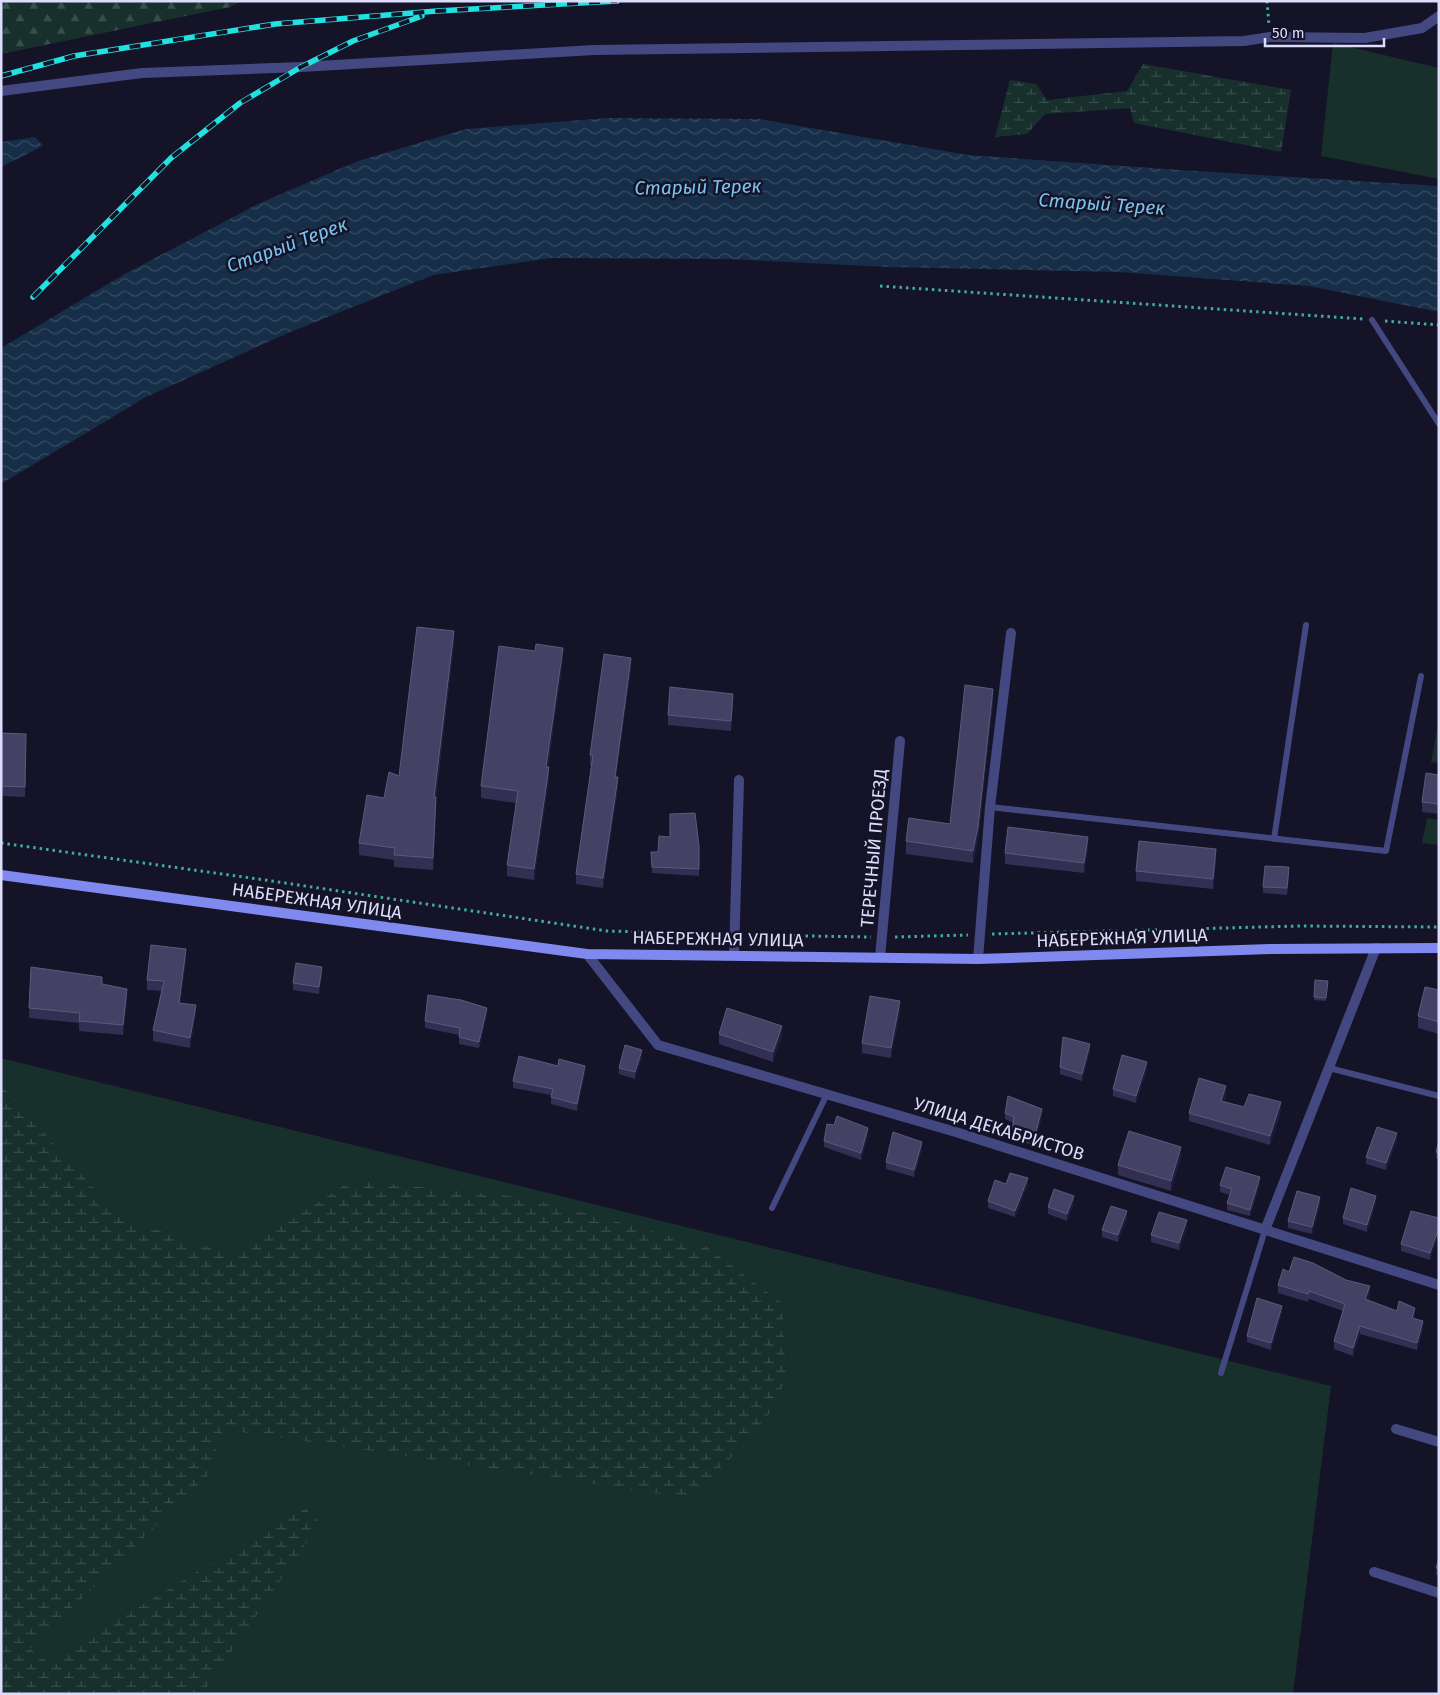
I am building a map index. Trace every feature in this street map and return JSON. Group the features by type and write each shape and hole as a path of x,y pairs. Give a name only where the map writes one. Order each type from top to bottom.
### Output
{"main road":[{"name":"НАБЕРЕЖНАЯ УЛИЦА","path":"1,875 587,954 978,959 1270,949 1439,948"}],"street":[{"path":"1,91 142,73 301,67 594,50 1244,41 1270,36 1365,38 1422,28 1439,16"},
{"path":"978,959 990,807 1011,633"},
{"name":"ТЕРЕЧНЫЙ ПРОЕЗД","path":"880,957 900,741"},
{"path":"734,955 739,780"},
{"path":"1265,1230 1376,948"},
{"name":"УЛИЦА ДЕКАБРИСТОВ","path":"587,954 658,1044 960,1133 1439,1285"},
{"path":"1396,1429 1439,1442"},
{"path":"1374,1572 1439,1593"}],"lane":[{"path":"1372,320 1439,424"},
{"path":"1274,839 1306,625"},
{"path":"990,807 1386,852 1422,676"},
{"path":"1329,1068 1439,1096"},
{"path":"772,1208 827,1094"},
{"path":"1221,1373 1265,1230"}],"path":[{"path":"1267,1 1270,36"},
{"path":"880,286 1439,325"},
{"path":"1,843 607,931 726,934"},
{"path":"894,937 1301,926 1439,927"},
{"path":"746,935 875,937"}],"green space":[{"path":"1,1 243,1 230,7 1,54"},
{"path":"1333,43 1439,68 1439,179 1321,156"},
{"path":"1143,64 1291,90 1281,152 1134,123 1130,108 1045,114 1027,134 995,137 1010,80 1036,84 1047,100 1127,91"},
{"path":"1439,725 1439,763 1431,762"},
{"path":"1427,818 1439,820 1439,845 1422,843"},
{"path":"1,1058 1331,1386 1293,1694 1,1694"},
{"path":"1,1085 121,1218 235,1256 352,1180 528,1198 704,1245 782,1303 786,1379 761,1429 689,1498 223,1429 207,1476 30,1649 48,1662 304,1507 320,1523 202,1694 1,1694"}],"water":[{"name":"Старый Терек","path":"608,118 759,119 968,155 1439,186 1439,312 1309,286 1118,272 888,267 729,259 551,258 433,275 288,333 146,397 1,484 1,348 123,275 258,204 358,161 466,129"},
{"path":"35,137 43,146 1,167 1,142"}],"building":[{"path":"417,627 454,631 434,797 436,797 433,858 394,855 395,848 359,843 367,795 384,798 389,772 399,776"},
{"path":"536,644 563,648 546,767 549,767 534,869 507,865 518,791 481,786 499,646 535,651"},
{"path":"604,654 631,658 615,777 618,777 603,878 576,874 593,755 590,755"},
{"path":"965,685 993,689 978,827 973,851 906,841 909,818 950,824"},
{"path":"670,687 733,694 731,721 668,715"},
{"path":"1,733 26,734 25,787 1,786"},
{"path":"1426,773 1439,775 1439,804 1422,802"},
{"path":"695,813 699,846 699,869 652,867 651,852 658,852 659,836 670,837 670,814"},
{"path":"1008,827 1088,837 1084,863 1005,853"},
{"path":"1139,841 1216,849 1213,879 1136,871"},
{"path":"1265,866 1289,867 1287,888 1263,887"},
{"path":"151,945 186,949 179,1003 196,1005 190,1038 153,1030 164,981 147,980"},
{"path":"296,963 322,967 319,987 293,983"},
{"path":"31,967 102,977 102,984 127,989 123,1025 79,1021 80,1013 29,1008"},
{"path":"1315,980 1328,981 1326,998 1314,997"},
{"path":"1425,987 1439,990 1439,1022 1418,1016"},
{"path":"428,995 461,1000 487,1008 479,1042 459,1037 460,1028 425,1021"},
{"path":"870,996 900,1001 891,1048 862,1043"},
{"path":"727,1008 782,1026 773,1052 719,1034"},
{"path":"1063,1037 1090,1044 1082,1074 1060,1067"},
{"path":"625,1045 642,1050 635,1072 619,1068"},
{"path":"1122,1055 1147,1062 1136,1096 1113,1089"},
{"path":"519,1056 558,1066 559,1059 585,1066 577,1104 551,1097 553,1089 513,1081"},
{"path":"1199,1078 1226,1086 1221,1101 1244,1107 1249,1094 1281,1102 1270,1136 1189,1113"},
{"path":"1008,1096 1042,1109 1034,1139 1012,1131 1014,1117 1005,1113"},
{"path":"837,1116 868,1128 861,1153 824,1141 827,1124 834,1125"},
{"path":"1377,1127 1397,1133 1386,1163 1366,1157"},
{"path":"1129,1131 1181,1147 1171,1181 1118,1165"},
{"path":"893,1132 922,1142 914,1170 886,1162"},
{"path":"1439,1141 1439,1153 1436,1152"},
{"path":"1226,1167 1260,1177 1250,1210 1227,1203 1232,1189 1220,1185"},
{"path":"1010,1173 1028,1178 1015,1211 988,1201 995,1180 1006,1184"},
{"path":"1351,1188 1376,1196 1367,1225 1343,1218"},
{"path":"1054,1189 1074,1196 1067,1214 1048,1207"},
{"path":"1297,1191 1320,1197 1312,1227 1288,1221"},
{"path":"1111,1206 1127,1211 1118,1235 1102,1230"},
{"path":"1411,1211 1439,1218 1439,1233 1437,1233 1430,1253 1401,1244"},
{"path":"1159,1212 1187,1220 1179,1243 1151,1235"},
{"path":"1294,1257 1313,1263 1346,1280 1370,1286 1365,1299 1397,1311 1399,1301 1415,1308 1412,1318 1423,1321 1417,1343 1360,1326 1353,1348 1334,1341 1345,1304 1309,1291 1308,1294 1278,1285 1283,1269 1289,1272"},
{"path":"1257,1298 1282,1306 1271,1343 1247,1336"},
{"path":"1439,1558 1439,1569 1436,1568"}],"railway":[{"path":"1,76 74,56 275,24 437,11 617,1"},
{"path":"33,297 171,158 240,103 301,67 353,41 422,16"}]}
